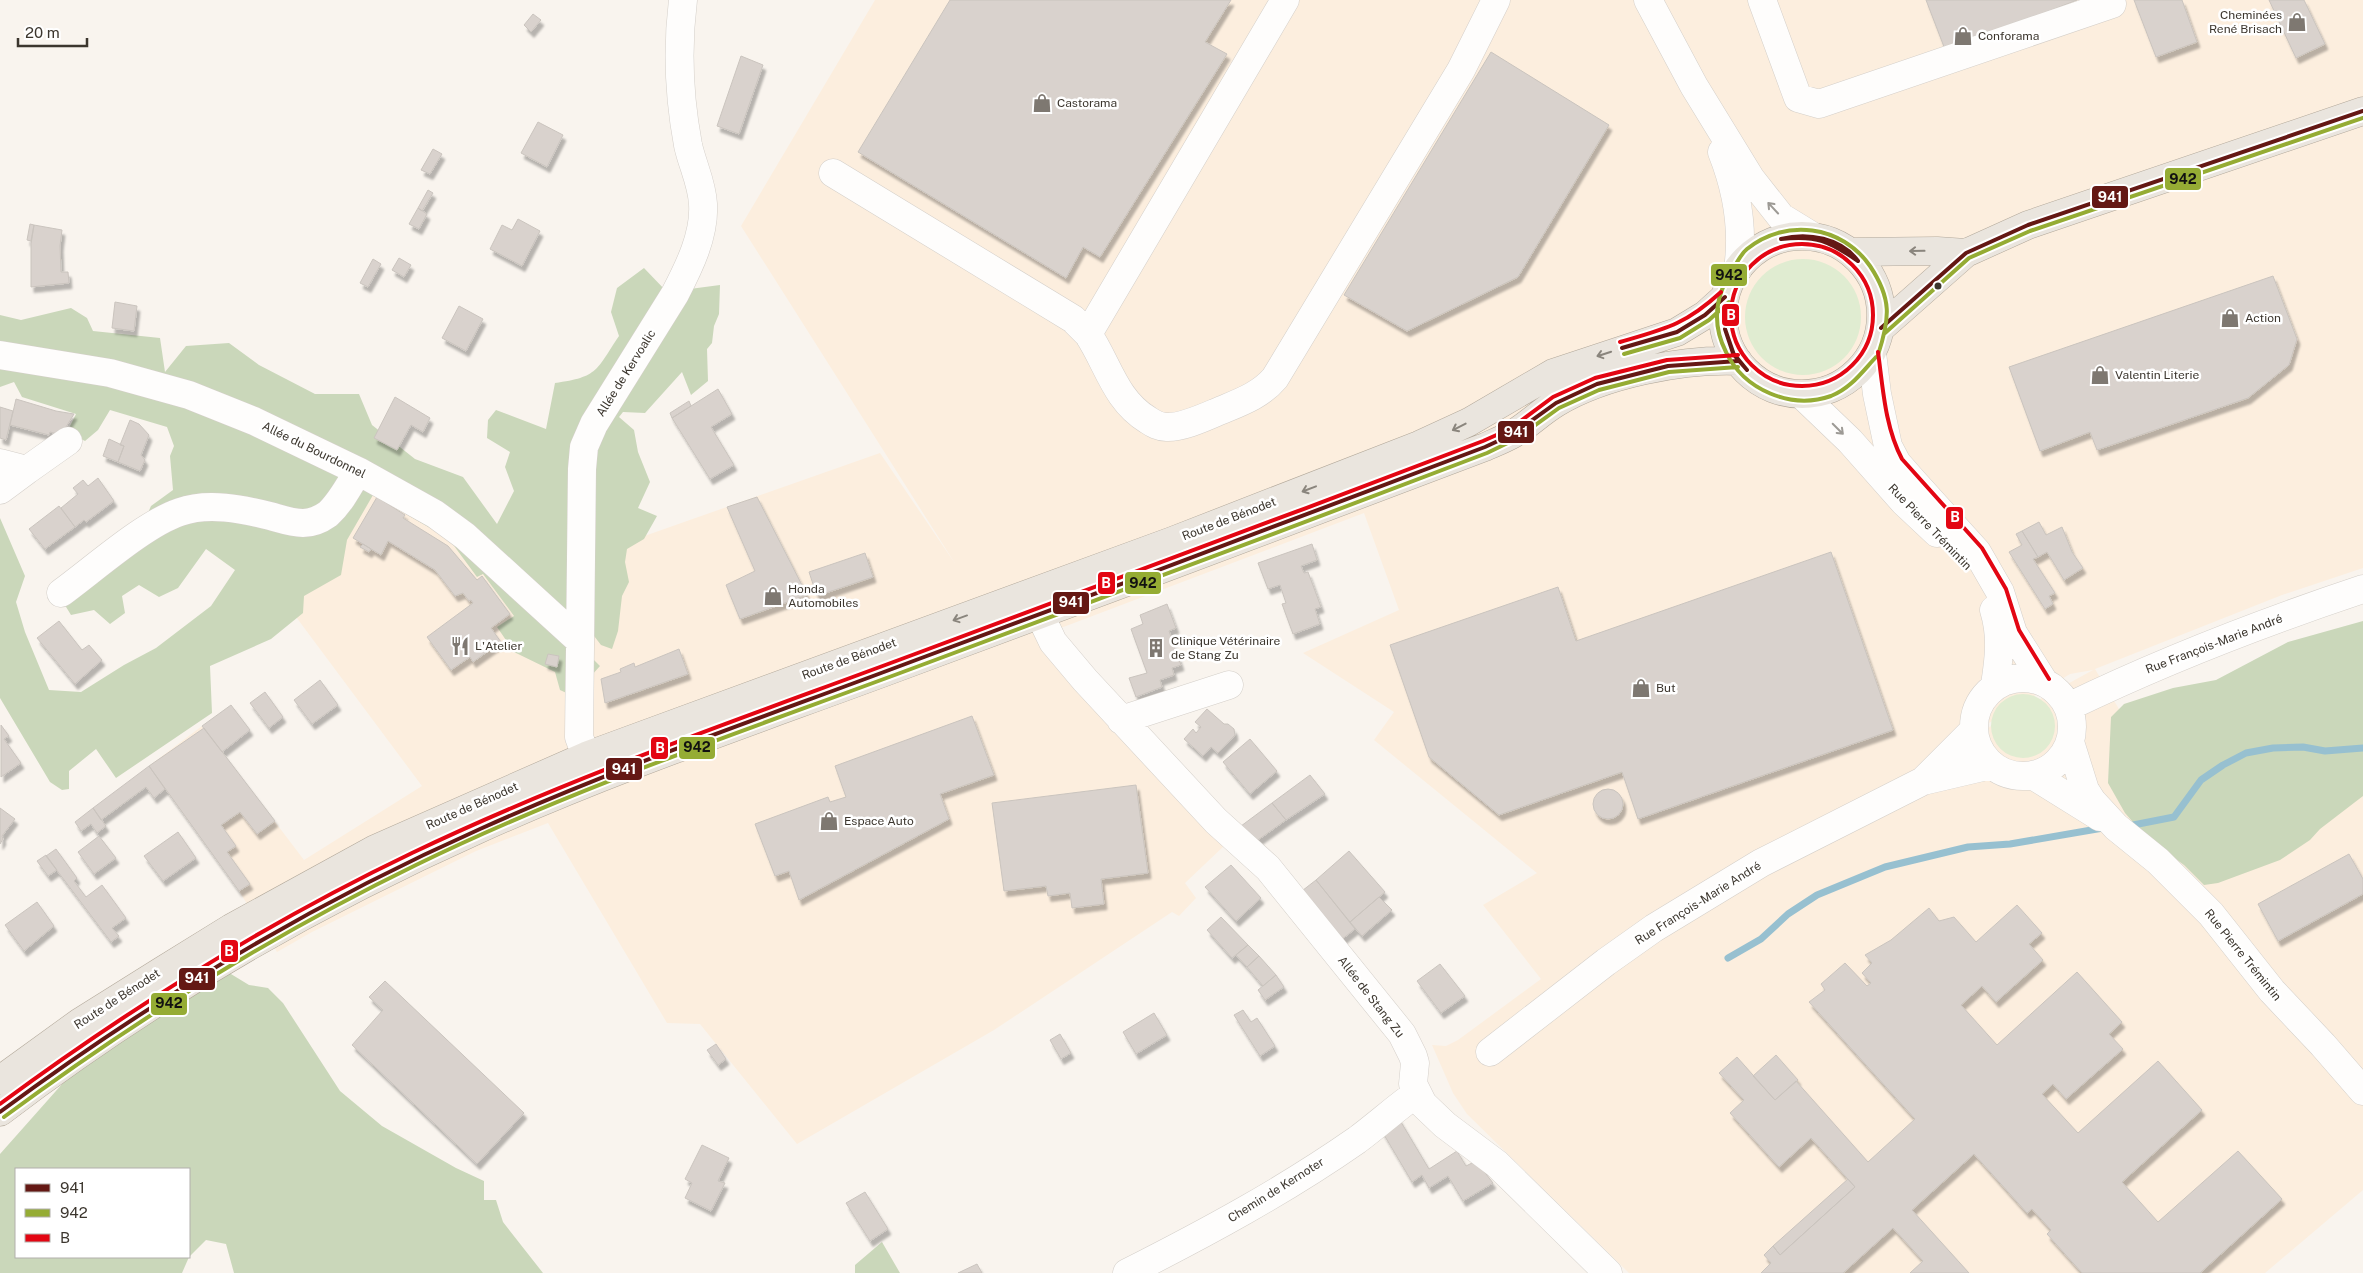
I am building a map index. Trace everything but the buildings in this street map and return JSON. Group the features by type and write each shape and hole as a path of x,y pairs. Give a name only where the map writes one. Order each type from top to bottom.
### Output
{"main road":[{"path":"1881,328 1966,253 2028,225 2363,111"},
{"path":"1791,236 1812,236 1839,245 1851,252 1866,268 1876,286 1882,306 1881,328 1872,353 1860,371 1843,384 1824,392 1802,395 1784,393 1766,386 1750,375 1738,361 1727,341 1723,319 1725,297 1738,269 1752,253 1770,242 1791,236"},
{"path":"1851,252 1937,251 1966,253"},
{"name":"Route de Bénodet","path":"0,1080 80,1022 231,928 375,849 586,756 1172,541 1435,438 1469,422 1534,383 1570,365 1677,332 1705,315 1725,297"},
{"name":"Route de Bénodet","path":"0,1112 156,1001 256,941 379,876 478,829 711,736 1040,616 1485,447 1511,435 1556,403 1583,390 1656,368 1694,361 1738,361"}],"street":[{"name":"Allée de Kervoalic","path":"586,756 579,737 581,500 584,447 594,424 675,294 685,274 702,223 703,204 688,142 680,83 683,0"},
{"path":"1088,334 1284,0"},
{"path":"1648,0 1694,86 1750,179 1772,208 1791,224 1812,236"},
{"path":"1762,0 1798,98 1819,104 2112,4"},
{"path":"833,173 1073,319 1088,334 1099,351 1117,390 1127,404 1158,426 1167,428 1207,416 1257,394 1268,387 1461,70 1487,5"},
{"path":"1694,86 1719,144 1734,190 1742,232 1738,269"},
{"name":"Rue Pierre Trémintin","path":"1872,353 1877,394 1888,446 1897,463 1944,513 1977,552 1989,570 2000,592 2013,633 2044,682"},
{"name":"Allée du Bourdonnel","path":"0,355 110,373 189,395 254,421 358,471 435,514 465,536 580,641"},
{"name":"Rue Pierre Trémintin","path":"1802,395 1850,441 1904,502 1972,570 1985,587 1999,635 2000,657 1995,685"},
{"path":"0,490 68,441"},
{"path":"0,462 27,470"},
{"path":"61,593 159,521 180,512 204,506 230,509 293,522 305,523 316,521 327,514 342,498 358,471"},
{"path":"998,604 1023,603 1040,616 1045,601 1144,563 1172,541"},
{"name":"Rue François-Marie André","path":"2068,707 2202,646 2363,589"},
{"name":"Allée de Stang Zu","path":"1040,616 1045,630 1061,652 1121,720 1216,821 1268,868 1402,1034 1415,1064 1412,1080 1417,1093"},
{"path":"2027,677 2044,682 2056,689 2068,707 2072,728 2070,742 2062,757 2050,769 2034,776 2015,776 1997,770 1978,749 1973,731 1975,710 1981,700 1995,685 2010,678 2027,677"},
{"path":"1121,720 1229,685"},
{"name":"Rue François-Marie André","path":"1923,781 1973,731"},
{"name":"Rue Pierre Trémintin","path":"2070,742 2085,790 2092,801 2116,827"},
{"path":"506,817 517,801 577,776 586,756"},
{"name":"Rue François-Marie André","path":"1490,1052 1606,962 1691,905 1761,863 1923,781 1991,765"},
{"name":"Rue Pierre Trémintin","path":"2034,776 2116,827 2158,861 2211,914 2272,991 2324,1045 2363,1091"},
{"path":"453,814 478,829"},
{"path":"2324,1045 2348,1058 2363,1062"},
{"path":"1417,1093 1433,1114 1497,1164 1608,1273"},
{"name":"Chemin de Kernoter","path":"1127,1273 1219,1226 1300,1178 1357,1140 1417,1093"}],"shaded area":[{"path":"875,0 2363,0 2363,568 2282,595 2095,669 2122,714 2363,771 2363,1190 2265,1273 1629,1273 1467,1114 1453,1093 1432,1045 1446,1046 1458,1040 1541,979 1483,905 1537,873 1374,740 1394,712 1303,653 1399,610 1364,513 1037,637 1225,845 1185,883 1196,898 1179,916 1172,912 994,1030 797,1144 700,1024 667,1023 548,823 476,851 312,932 277,952 239,891 149,766 202,726 304,860 422,786 273,586 368,483 593,638 599,552 880,453 956,565 741,226","holes":["2093,670 1926,762 2070,674"]}],"green space":[{"path":"1803,259 1825,263 1844,276 1857,295 1861,317 1857,339 1844,358 1825,371 1803,375 1781,371 1762,358 1749,339 1745,317 1749,295 1762,276 1781,263"},
{"path":"644,268 667,292 720,285 719,314 714,326 712,343 707,349 708,381 691,395 682,372 645,413 623,412 619,417 634,430 638,452 650,482 638,508 657,516 644,539 627,549 625,562 629,582 622,596 618,631 612,649 601,645 581,619 586,652 600,666 573,696 560,690 555,672 514,652 497,627 514,616 483,574 477,577 449,539 373,495 347,540 341,575 304,596 303,613 271,639 210,666 212,713 116,778 96,749 69,771 69,789 62,790 50,782 0,698 0,518 25,576 16,602 25,632 49,690 81,692 124,665 156,648 211,606 235,570 206,549 178,588 159,597 139,585 122,596 125,613 110,624 94,610 71,615 63,602 134,545 151,506 173,490 170,456 174,446 167,427 110,410 98,430 85,441 67,432 76,414 22,397 14,382 0,387 0,315 21,320 71,308 87,318 93,331 160,338 165,372 186,346 229,343 259,365 315,394 359,394 372,425 415,459 463,477 497,524 514,491 505,467 510,452 487,438 488,420 496,410 546,429 555,383 580,378 595,370 600,364 619,336 611,312 617,288"},
{"path":"2363,621 2363,796 2320,829 2310,840 2280,860 2218,883 2204,885 2184,865 2146,837 2125,813 2108,783 2111,717 2124,704 2173,688 2216,680 2288,642"},
{"path":"2023,694 2035,696 2046,703 2053,714 2055,726 2053,738 2046,749 2035,756 2023,758 2011,756 2000,749 1993,738 1991,726 1993,714 2000,703 2011,696"},
{"path":"226,971 249,985 268,988 283,1003 340,1091 382,1126 456,1168 484,1181 484,1200 496,1200 503,1222 543,1273 234,1273 226,1244 206,1240 190,1256 190,1168 15,1168 15,1258 189,1258 182,1273 0,1273 0,1154 71,1074"},
{"path":"882,1242 900,1273 855,1273 855,1265"}],"waterway":[{"path":"2128,826 2174,817 2201,780 2223,765 2246,753 2273,748 2303,747 2325,751 2363,748"},
{"path":"1728,958 1761,939 1788,914 1817,895 1885,867 1968,847 2010,844 2103,828"}],"transit line":[{"name":"941","path":"1881,328 1966,253 2028,225 2363,111"},
{"name":"942","path":"1885,333 1969,258 2030,231 2363,118"},
{"name":"942","path":"1876,357 1844,389 1831,396 1816,400 1800,400 1770,394 1744,377 1726,352 1718,329 1717,318 1720,296 1724,285 1742,254 1762,239 1778,233 1795,230 1812,230 1829,234 1858,252 1877,278 1887,309 1885,330 1878,355"},
{"name":"941","path":"1781,239 1802,236 1823,239 1843,247 1858,261"},
{"name":"941","path":"1781,239 1804,238 1822,241 1858,261"},
{"name":"B","path":"1802,244 1816,245 1829,249 1853,264 1868,288 1872,301 1873,315 1872,329 1868,342 1853,366 1829,381 1816,385 1802,386 1788,385 1775,381 1751,366 1736,342 1732,329 1731,315 1732,301 1736,288 1751,264 1775,249 1788,245 1802,244"},
{"name":"B","path":"1620,342 1662,329 1685,319 1721,292"},
{"name":"941","path":"1622,348 1677,332 1705,315 1725,297"},
{"name":"942","path":"1624,354 1680,338 1709,320 1729,302"},
{"name":"941","path":"1725,329 1733,353 1747,370"},
{"name":"941","path":"1725,329 1734,355 1747,370"},
{"name":"B","path":"1878,352 1888,421 1902,459 1982,548 2006,589 2019,630 2049,679"},
{"name":"B","path":"0,1104 149,1001 252,938 358,880 473,825 598,772 661,748 1483,441 1510,429 1553,397 1595,378 1667,360 1738,355"},
{"name":"941","path":"0,1112 114,1032 232,957 354,890 416,858 480,829 588,783 696,741 1130,581 1485,447 1513,434 1556,403 1597,384 1668,366 1738,361"},
{"name":"942","path":"4,1117 153,1014 308,921 416,865 539,809 665,760 1487,453 1516,439 1559,408 1599,390 1669,372 1738,367"}],"place":[{"name":"Cheminées René Brisach","path":"2297,22"},
{"name":"Conforama","path":"1963,36"},
{"name":"Castorama","path":"1042,103"},
{"name":"Action","path":"2230,318"},
{"name":"Valentin Literie","path":"2100,375"},
{"name":"Honda Automobiles","path":"773,596"},
{"name":"L'Atelier","path":"460,646"},
{"name":"Clinique Vétérinaire de Stang Zu","path":"1156,648"},
{"name":"But","path":"1641,688"},
{"name":"Espace Auto","path":"829,821"}]}
